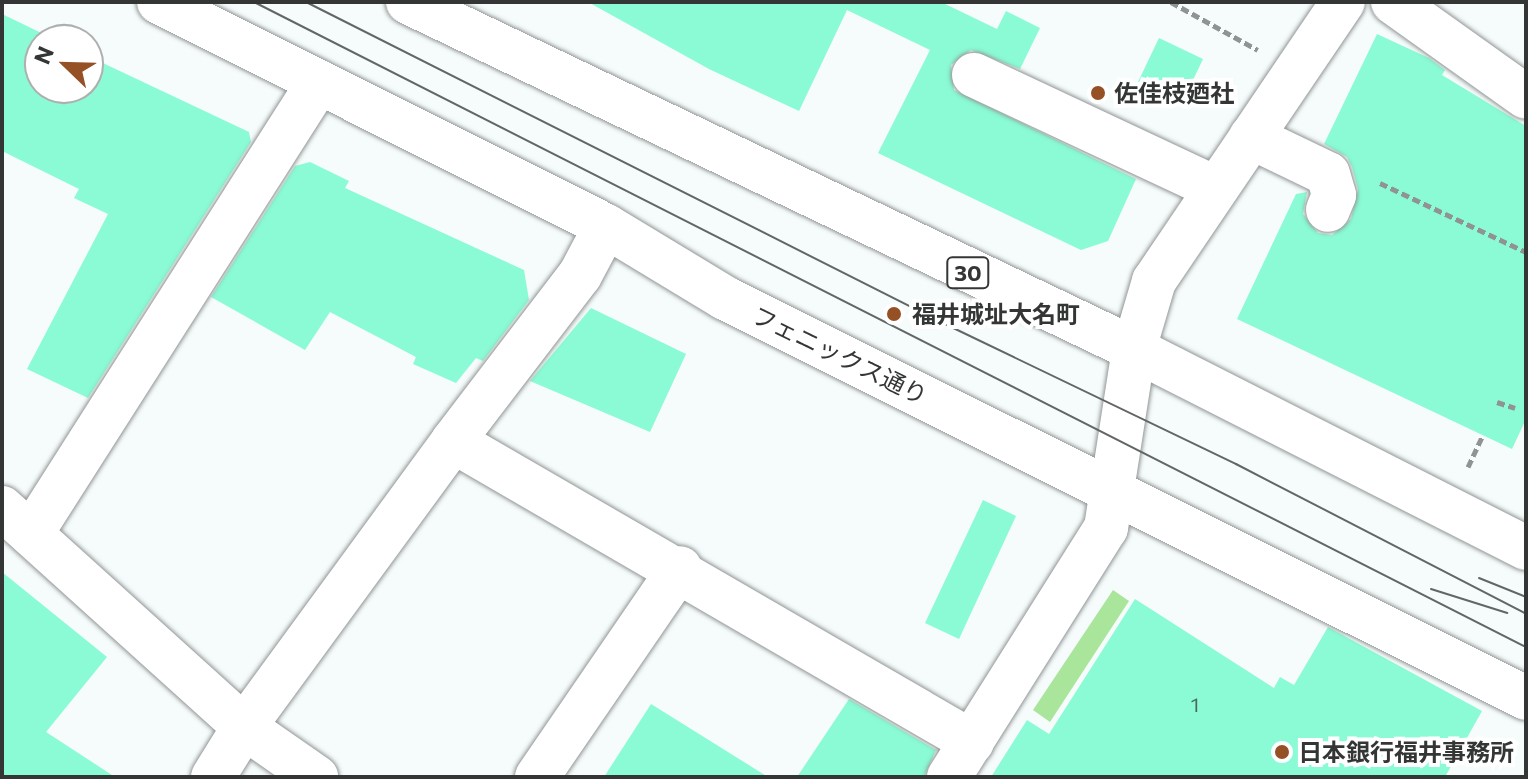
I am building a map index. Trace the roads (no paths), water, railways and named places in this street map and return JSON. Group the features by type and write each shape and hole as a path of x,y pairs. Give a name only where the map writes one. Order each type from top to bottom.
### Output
{"street":[{"name":"フェニックス通り","path":"159,2 606,226 725,298 1526,698"},
{"name":"30","path":"408,2 1134,349 1526,548"},
{"path":"453,441 680,568 960,760 1102,536 1114,490 1134,349 1154,281 1343,2"},
{"path":"1393,2 1526,97"},
{"path":"974,75 1215,188"},
{"path":"316,777 244,727 16,521 319,82"},
{"path":"1251,137 1323,169 1333,187 1328,210"},
{"path":"213,777 244,727 453,441 580,275 606,226"},
{"path":"537,777 680,568"}],"tram line":[{"path":"254,2 1526,647"},
{"path":"306,2 947,325 1236,464 1526,614"},
{"path":"1479,578 1526,597"},
{"path":"1431,589 1507,613"}],"place":[{"name":"佐佳枝廼社","path":"1098,93"},
{"name":"福井城址大名町","path":"894,314"},
{"name":"日本銀行福井事務所","path":"1282,752"}]}
